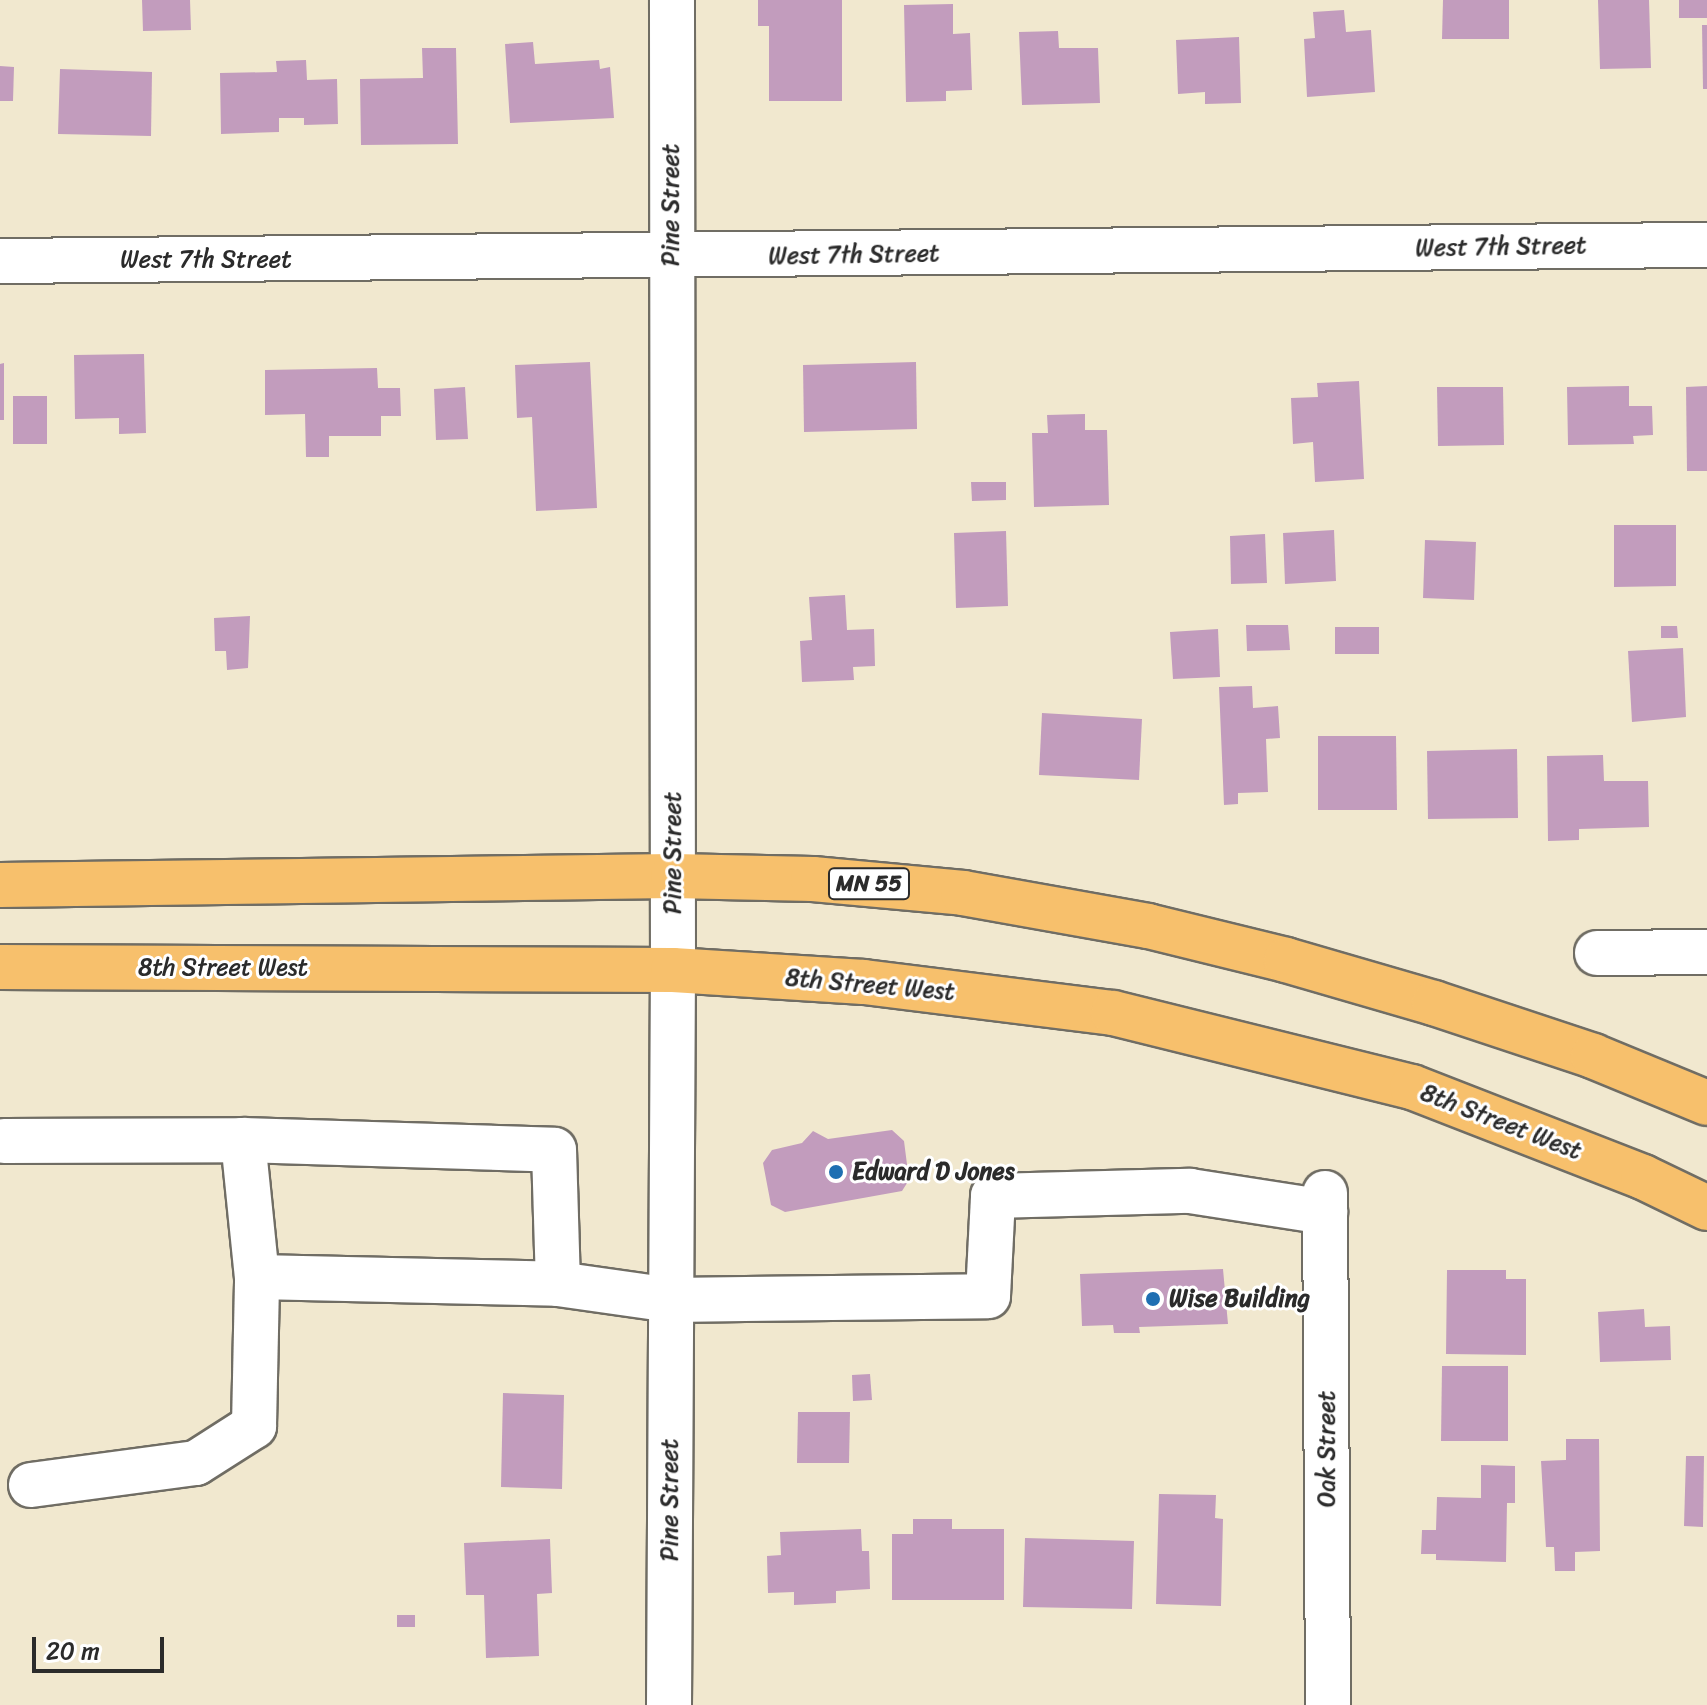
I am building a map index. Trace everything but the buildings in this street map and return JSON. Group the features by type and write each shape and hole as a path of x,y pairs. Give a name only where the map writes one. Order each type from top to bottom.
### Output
{"highway":[{"name":"MN 55","path":"0,885 673,876 813,879 963,893 1148,926 1286,960 1434,1003 1593,1056 1707,1103"},
{"name":"8th Street West","path":"0,967 673,970 864,982 1113,1013 1412,1087 1643,1177 1707,1208"}],"street":[{"name":"Pine Street","path":"669,1705 673,970 672,0"},
{"name":"West 7th Street","path":"0,261 1707,245"},
{"path":"1597,953 1707,952"},
{"path":"4,1141 243,1140 554,1150 558,1284"},
{"path":"31,1485 196,1463 254,1426 257,1277 243,1140"},
{"name":"Oak Street","path":"671,1300 988,1296 993,1196 1190,1191 1325,1203 1328,1705"},
{"path":"257,1277 558,1284 671,1300"}],"place":[{"name":"Edward D Jones","path":"836,1172"},
{"name":"Wise Building","path":"1153,1299"}]}
